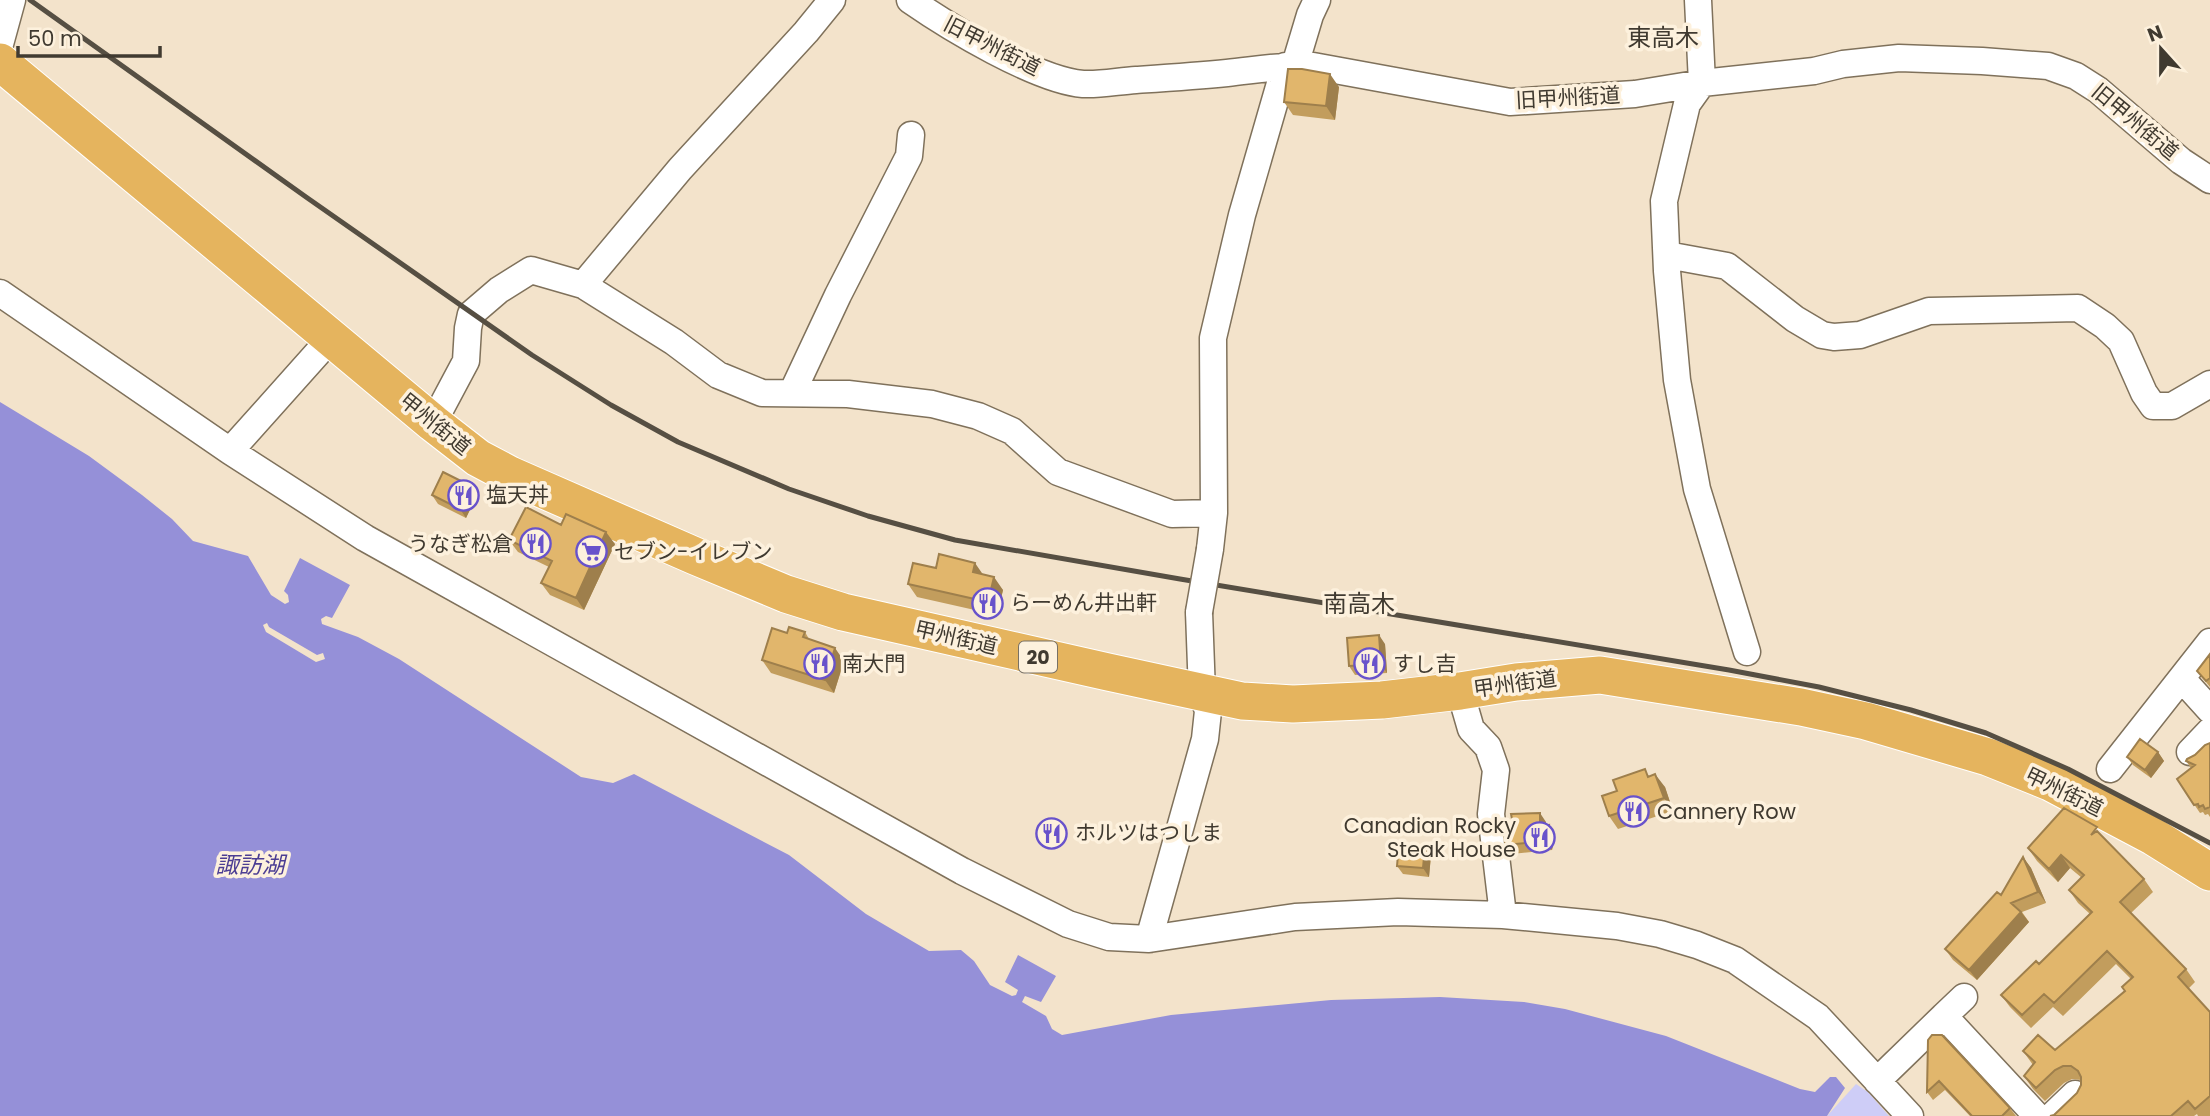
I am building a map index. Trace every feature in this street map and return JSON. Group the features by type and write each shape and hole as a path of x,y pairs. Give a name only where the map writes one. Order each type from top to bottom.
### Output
{"highway":[{"name":"甲州街道","path":"0,62 478,458 510,475 786,593 843,612 1242,701 1293,704 1382,700 1516,682 1601,675 1801,708 1866,721 1988,757 2050,782 2154,837 2210,872"}],"street":[{"path":"0,44 12,0"},
{"path":"583,285 680,169 832,0"},
{"name":"旧甲州街道","path":"910,0 984,45 1033,69 1058,79 1083,84 1313,66 1510,102 1635,94 1899,58 2048,66 2076,76 2098,90 2181,161 2210,180"},
{"path":"1149,939 1205,739 1208,711 1202,693 1199,612 1214,513 1213,338 1242,215 1290,66 1317,0"},
{"path":"1698,0 1702,83 1687,104 1664,201 1667,255 1677,380 1697,489 1747,652"},
{"path":"792,393 838,295 909,156 911,135"},
{"path":"1667,255 1727,266 1795,319 1822,335 1834,337 1860,335 1929,311 2078,308 2105,326 2121,341 2144,393 2153,406 2172,406 2210,384"},
{"path":"433,423 466,361 471,314 499,290 531,270 583,285 674,342 719,375 762,393 848,394 932,404 978,416 1013,431 1058,472 1171,514 1214,513"},
{"path":"0,293 230,451 365,538 962,871 1068,924 1109,937 1149,939 1295,917 1398,912 1503,915 1617,926 1697,945 1735,960 1818,1017 1910,1116"},
{"path":"230,451 331,338"},
{"path":"2109,769 2210,642"},
{"path":"2182,679 2210,710"},
{"path":"1461,691 1471,729 1488,747 1496,771 1491,814 1503,915"},
{"path":"2190,752 2210,731"},
{"path":"1877,1081 1964,997"},
{"path":"1944,1016 2037,1116"},
{"path":"2052,1116 2076,1094"}],"shaded area":[{"path":"1856,1084 1868,1092 1889,1116 1827,1116"}],"water":[{"name":"諏訪湖","path":"0,402 89,456 172,519 193,541 248,556 271,595 285,604 289,602 284,591 300,558 350,585 332,618 326,616 321,619 322,624 358,637 399,659 581,777 613,783 634,774 789,855 866,914 929,951 961,950 974,961 990,985 1012,996 1016,995 1018,990 1005,982 1018,955 1056,976 1041,1002 1025,996 1022,1002 1046,1016 1052,1029 1062,1035 1171,1015 1331,1000 1440,997 1524,1002 1565,1009 1666,1036 1800,1089 1815,1092 1830,1077 1836,1077 1845,1088 1827,1116 0,1116"}],"pier":[{"path":"267,623 269,627 317,655 323,653 325,659 316,662 266,632 263,625"}],"building":[{"path":"1288,69 1330,74 1326,106 1284,102"},
{"path":"443,472 471,486 460,509 432,495"},
{"path":"526,507 561,525 566,514 606,532 576,598 541,583 552,561 509,540"},
{"path":"939,554 975,563 973,572 994,577 988,602 908,584 913,563 936,568"},
{"path":"789,627 805,632 803,637 835,648 825,680 762,660 772,628 787,633"},
{"path":"1379,635 1381,664 1349,666 1347,638"},
{"path":"2210,654 2210,678 2206,681 2197,671"},
{"path":"2140,739 2158,752 2145,770 2127,757"},
{"path":"2210,743 2210,807 2205,809 2203,805 2194,805 2177,779 2195,765 2186,761 2187,759"},
{"path":"1645,769 1648,777 1655,774 1664,798 1609,816 1602,796 1617,791 1613,780"},
{"path":"2064,808 2097,827 2091,835 2097,831 2144,879 2120,902 2186,969 2178,977 2210,1012 2210,1096 2195,1109 2188,1101 2171,1116 2050,1116 2077,1093 2081,1085 2078,1071 2071,1066 2063,1066 2036,1088 2024,1076 2035,1062 2023,1051 2038,1035 2055,1050 2125,991 2122,987 2133,977 2107,951 2054,1003 2044,994 2022,1015 2001,995 2036,961 2039,964 2092,912 2069,890 2084,875 2061,855 2049,869 2028,848"},
{"path":"1540,813 1540,826 1549,825 1546,841 1505,845 1504,832 1514,829 1511,814"},
{"path":"1399,844 1425,846 1423,868 1397,866"},
{"path":"2023,857 2038,892 2011,903 2021,912 1969,970 1945,949 1997,892 2001,895"},
{"path":"1932,1035 1942,1035 2010,1108 2002,1116 1972,1116 1939,1081 1927,1092 1928,1040"}],"railway":[{"path":"30,0 532,355 611,405 678,442 789,489 868,516 955,540 1819,687 1911,710 1986,733 2068,769 2210,843"}],"place":[{"name":"塩天丼","path":"463,495"},
{"name":"うなぎ松倉","path":"536,544"},
{"name":"セブン-イレブン","path":"591,552"},
{"name":"らーめん井出軒","path":"987,603"},
{"name":"南大門","path":"819,664"},
{"name":"すし吉","path":"1370,664"},
{"name":"Cannery Row","path":"1634,812"},
{"name":"ホルツはつしま","path":"1052,833"},
{"name":"Canadian Rocky Steak House","path":"1539,838"}],"district":[{"name":"東高木","path":"1663,38"},
{"name":"南高木","path":"1359,604"}]}
